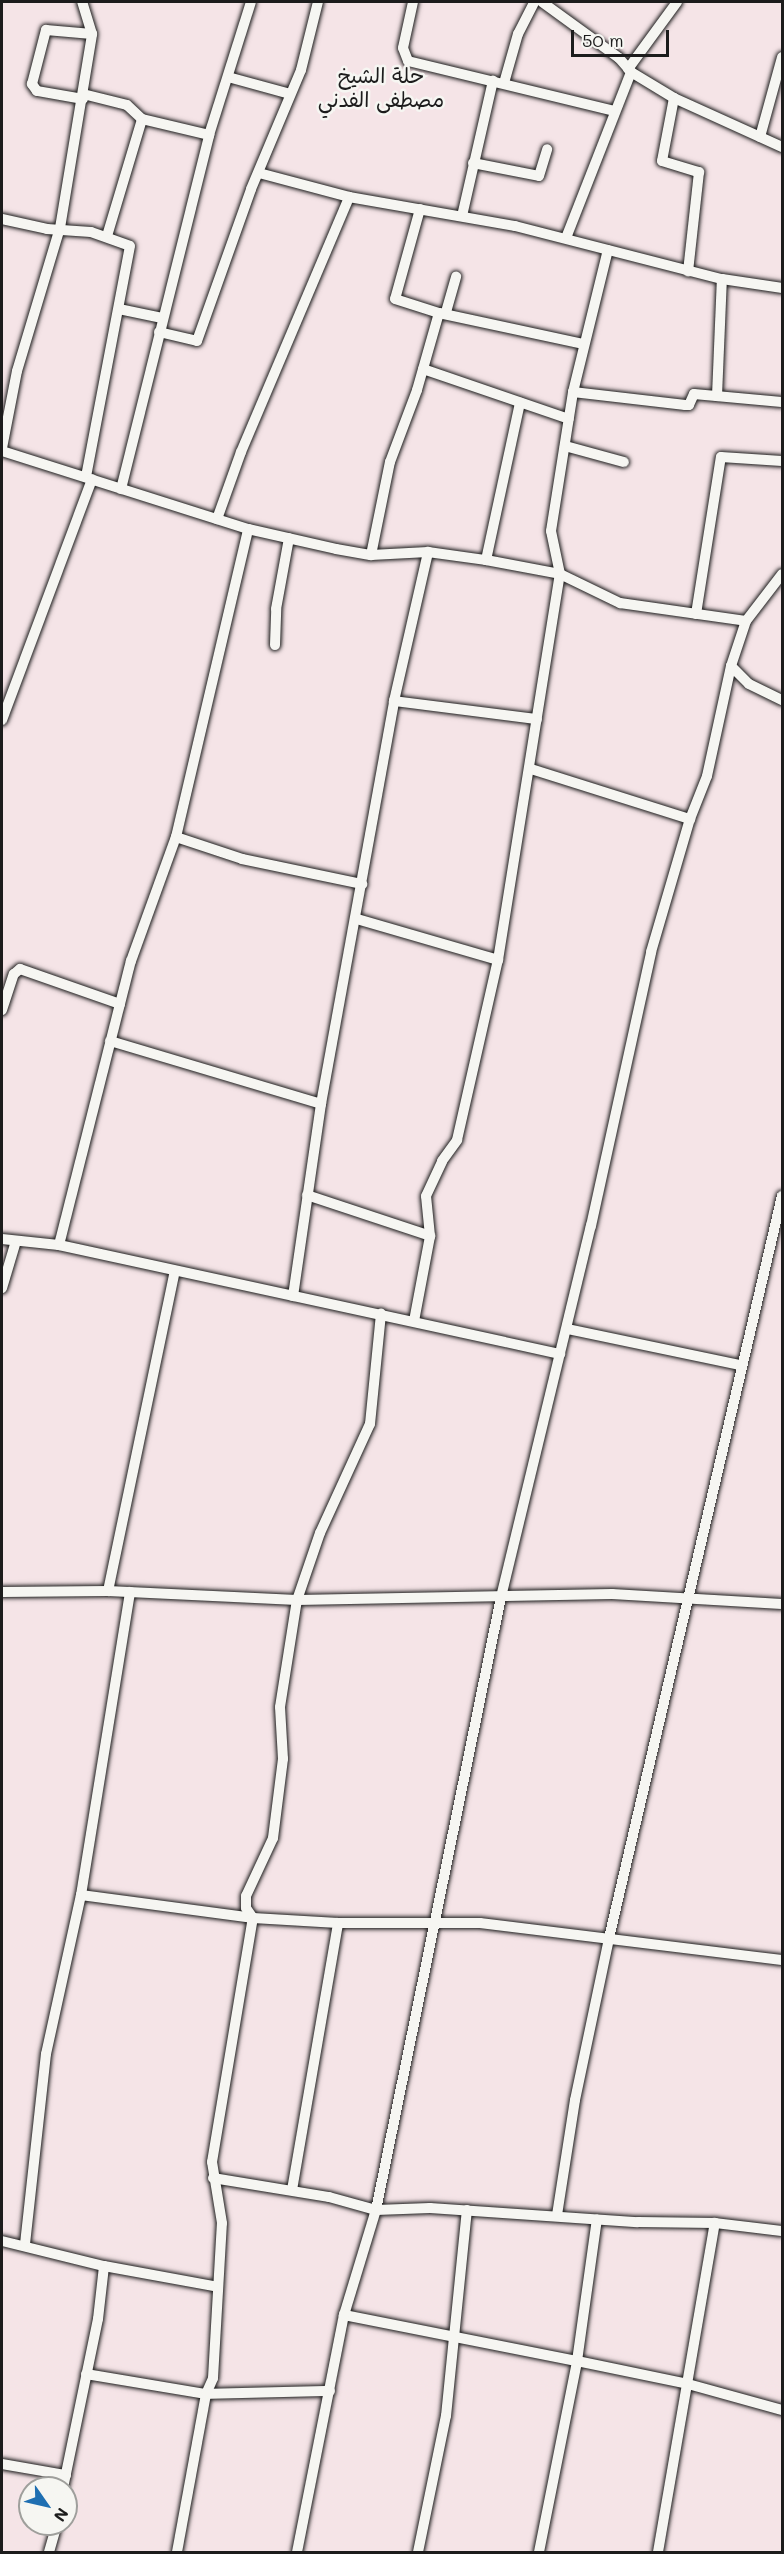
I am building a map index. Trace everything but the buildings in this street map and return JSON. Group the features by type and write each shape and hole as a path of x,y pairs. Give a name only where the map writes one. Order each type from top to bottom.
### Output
{"street":[{"path":"82,2 92,34 60,228 17,371 2,450 248,529 371,555 428,552 486,560 560,574 621,603 746,621"},
{"path":"121,489 209,135 251,2"},
{"path":"159,332 197,341 259,173 301,70 318,2"},
{"path":"413,2 403,48 405,57 615,111"},
{"path":"462,216 473,163 499,82 518,34 534,2"},
{"path":"542,2 630,71 674,98 783,147"},
{"path":"566,238 630,71 677,2"},
{"path":"92,34 46,30 32,84 37,91 83,96 127,105 142,119 209,135"},
{"path":"760,137 783,57"},
{"path":"228,77 290,94"},
{"path":"674,98 662,161 699,172 688,271"},
{"path":"107,236 142,119"},
{"path":"473,163 539,176 547,149"},
{"path":"259,173 349,197 462,216 566,238 722,279 783,288"},
{"path":"217,519 241,452 349,197"},
{"path":"420,209 395,299 583,344"},
{"path":"2,219 107,236 130,246 89,478 2,720"},
{"path":"414,1321 430,1236 426,1196 442,1161 458,1140 498,960 531,769 560,574 551,531 573,392 583,344 595,311 608,250"},
{"path":"371,555 390,462 456,276"},
{"path":"717,396 722,279"},
{"path":"119,309 162,318"},
{"path":"423,369 569,419"},
{"path":"573,392 689,405 694,394 783,402"},
{"path":"486,560 520,403"},
{"path":"565,446 624,462"},
{"path":"696,614 721,457 783,461"},
{"path":"59,1245 120,1004 176,837 248,529"},
{"path":"275,645 276,609 289,538"},
{"path":"293,1296 321,1104 357,919 394,701 428,552"},
{"path":"297,2553 344,2314 376,2210 501,1597 567,1329 651,952 690,819 707,776 731,666 746,621 783,574"},
{"path":"731,666 748,684 783,700"},
{"path":"394,701 537,719"},
{"path":"531,769 690,819"},
{"path":"176,837 242,859 362,884"},
{"path":"357,919 498,960"},
{"path":"2,1010 14,974 20,969 120,1004"},
{"path":"110,1041 321,1104"},
{"path":"308,1196 430,1236"},
{"path":"557,2215 575,2100 609,1938 740,1365 783,1196"},
{"path":"2,1239 59,1245 560,1354"},
{"path":"2,1288 16,1241"},
{"path":"108,1591 175,1271"},
{"path":"177,2553 207,2394 213,2378 222,2223 213,2178 253,1917 246,1908 246,1896 273,1838 283,1759 280,1707 297,1600 320,1533 370,1424 381,1314"},
{"path":"567,1329 740,1365"},
{"path":"2,1592 108,1591 297,1600 581,1594 687,1597 783,1604"},
{"path":"25,2244 46,2054 81,1895 130,1592"},
{"path":"81,1895 253,1917 338,1923 434,1925 480,1923 783,1960"},
{"path":"292,2190 338,1923"},
{"path":"213,2178 292,2190 376,2210 467,2210 597,2219 715,2223 783,2231"},
{"path":"418,2553 446,2416 455,2337 457,2277 467,2210"},
{"path":"539,2553 577,2361 597,2219"},
{"path":"658,2553 715,2223"},
{"path":"2,2241 25,2244 104,2266 218,2287"},
{"path":"2,2464 66,2475 104,2266"},
{"path":"344,2314 688,2384 783,2410"},
{"path":"86,2374 207,2394 330,2391"},
{"path":"49,2553 54,2536"}],"district":[{"name":"حلة الشيخ مصطفى الفدني","path":"381,87"}]}
